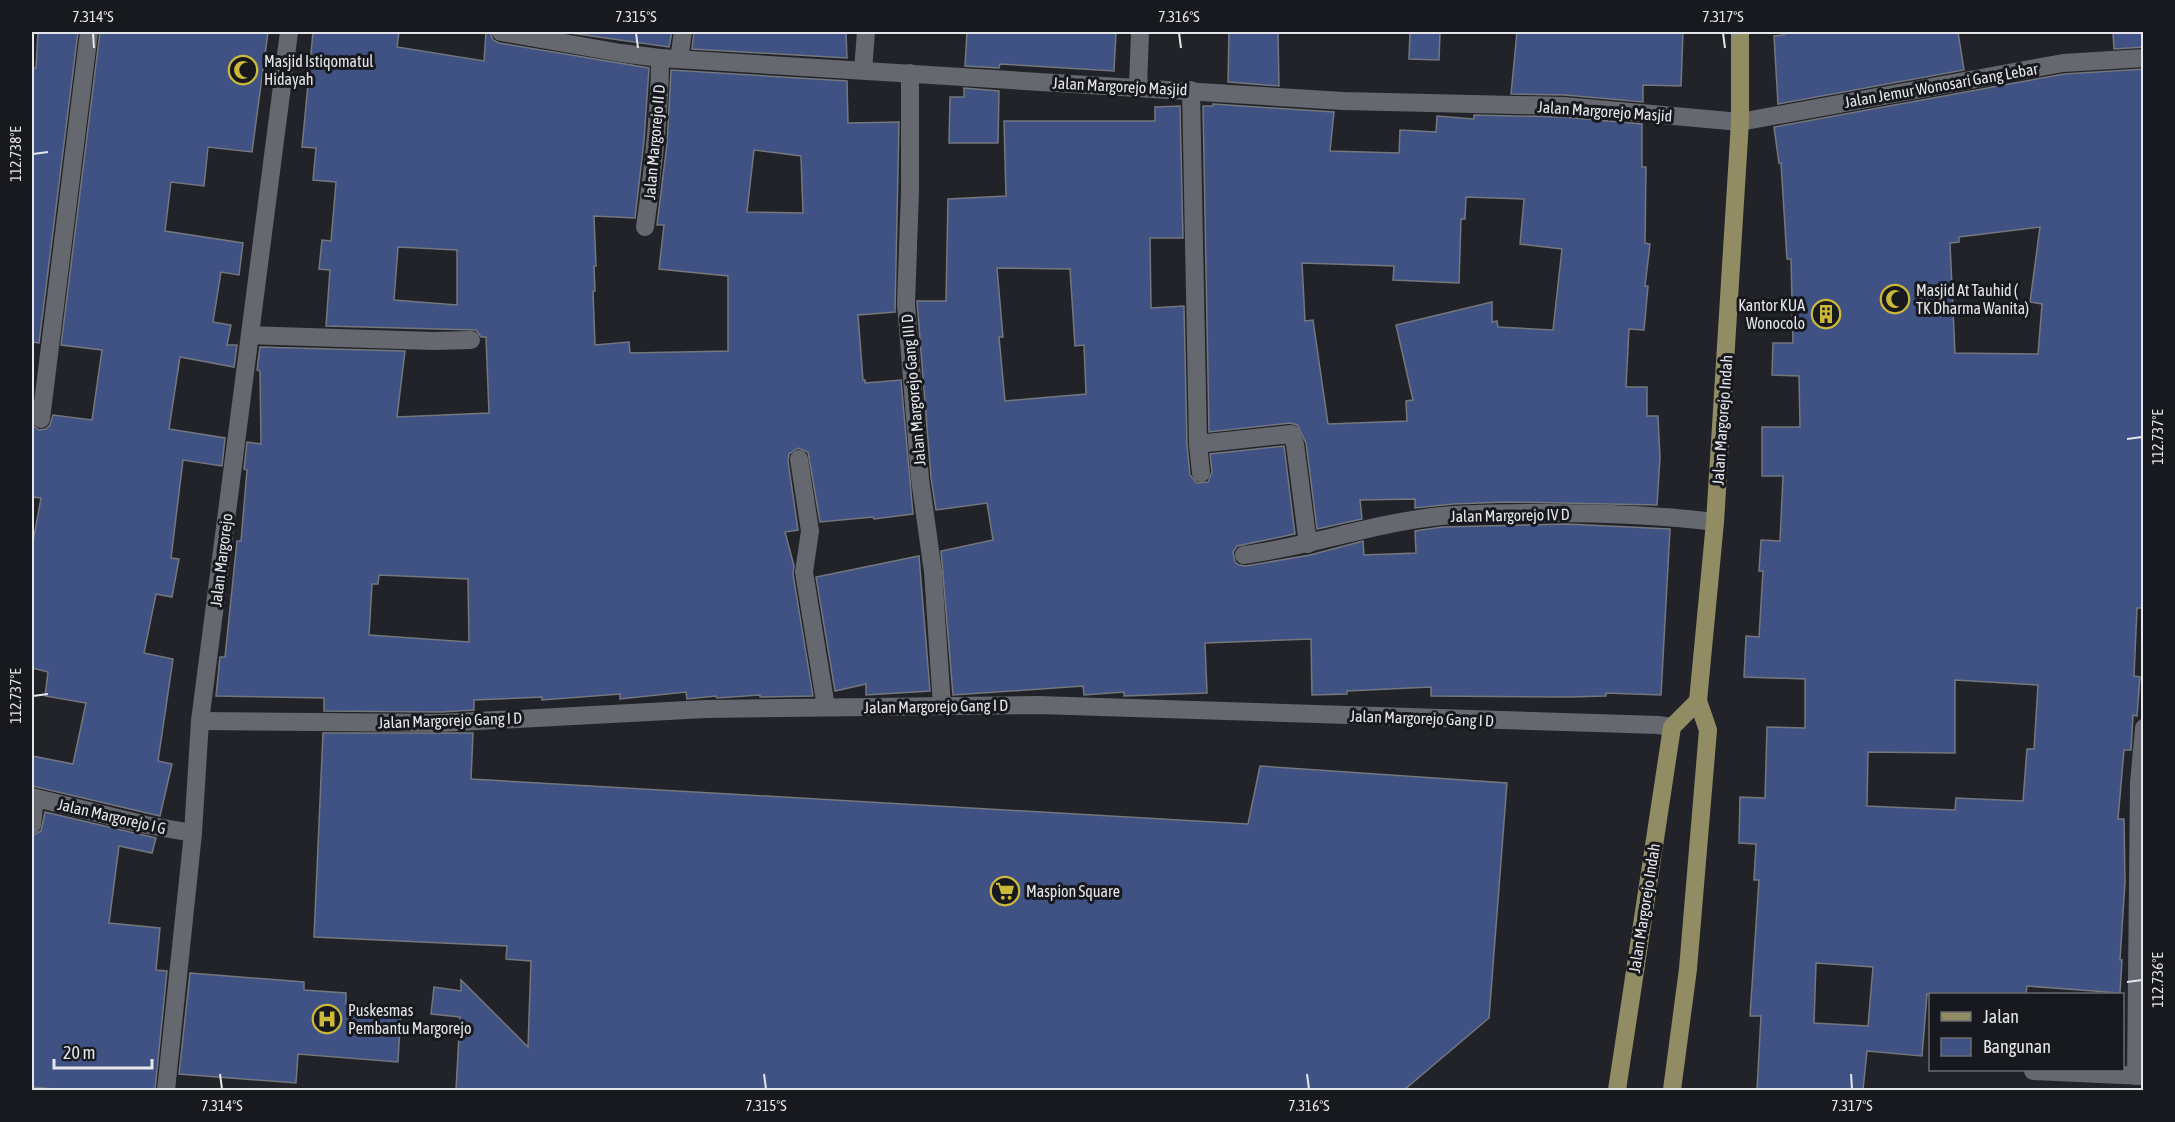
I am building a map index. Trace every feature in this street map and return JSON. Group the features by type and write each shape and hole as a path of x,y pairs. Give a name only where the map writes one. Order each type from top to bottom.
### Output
{"main road":[{"name":"Jalan Margorejo Indah","path":"1671,1090 1688,969 1708,730 1698,701 1715,522 1740,122 1740,32"},
{"path":"1672,727 1698,701"},
{"name":"Jalan Margorejo Indah","path":"1617,1090 1672,727"}],"street":[{"path":"41,419 89,32"},
{"name":"Jalan Margorejo","path":"166,1090 192,833 200,721 290,32"},
{"name":"Jalan Margorejo Masjid","path":"501,32 660,58 1343,101 1564,106 1740,122"},
{"path":"679,59 683,32"},
{"path":"863,70 866,32"},
{"path":"1138,87 1140,32"},
{"name":"Jalan Margorejo II D","path":"645,227 660,86 660,58"},
{"name":"Jalan Jemur Wonosari Gang Lebar","path":"1740,122 2063,63 2144,58"},
{"name":"Jalan Margorejo Gang III D","path":"910,73 910,191 906,304 920,479 933,572 942,706"},
{"path":"1191,90 1198,444 1201,473"},
{"path":"250,335 433,341 471,340"},
{"path":"1198,444 1291,434 1296,444 1308,544"},
{"path":"799,459 810,531 804,572 826,707"},
{"name":"Jalan Margorejo IV D","path":"1244,555 1441,516 1494,513 1667,516 1715,522"},
{"name":"Jalan Margorejo Gang I D","path":"200,721 441,723 706,709 1039,705 1672,727"},
{"path":"2033,1071 2140,1076 2139,783 2144,728"},
{"path":"32,825 33,797"},
{"name":"Jalan Margorejo I G","path":"33,797 146,825 192,833"}],"building":[{"path":"38,32 78,32 39,343 32,342 32,68 36,68"},
{"path":"100,32 268,32 252,152 208,147 204,186 171,182 165,231 243,243 239,275 221,272 213,322 231,325 227,345 237,345 234,367 180,357 169,429 225,438 222,466 183,460 171,558 179,559 172,597 156,594 144,653 173,659 158,761 172,764 160,816 32,786 32,756 73,764 86,703 45,696 48,672 32,668 32,548 41,498 32,497 32,425 39,430 46,429 53,415 92,420 102,350 61,345"},
{"path":"313,32 399,32 397,47 484,61 486,32 490,32 493,40 499,43 649,68 644,141 635,218 594,216 595,345 629,342 630,353 728,351 728,276 659,269 664,225 657,225 667,144 671,70 847,81 848,123 899,122 895,312 858,315 863,380 865,383 901,380 913,514 820,522 808,452 798,448 789,454 788,461 798,530 785,532 794,566 793,574 813,696 760,697 760,695 717,698 716,696 687,699 686,692 620,699 620,694 542,700 542,697 474,700 474,710 441,712 324,711 324,698 216,696 220,657 225,657 237,541 241,541 247,442 261,444 260,371 257,370 260,347 405,351 397,417 489,413 486,337 481,337 476,330 326,326 330,270 319,269 322,240 331,241 336,182 313,180 316,148 302,147","holes":["754,150 801,156 803,213 747,212","398,247 457,250 457,305 394,300","379,575 468,579 469,642 369,635 372,584 378,584"]},
{"path":"563,32 672,32 669,47"},
{"path":"694,32 846,32 847,58 692,49"},
{"path":"967,32 1116,32 1114,71 1000,64 999,68 965,66"},
{"path":"1229,32 1278,32 1279,86 1228,82"},
{"path":"1410,32 1440,32 1439,60 1409,59"},
{"path":"1517,32 1683,32 1681,86 1643,85 1643,102 1565,95 1511,94"},
{"path":"1783,32 1958,32 1964,70 1778,104 1774,36 1784,35"},
{"path":"2113,32 2144,32 2144,47 2114,49"},
{"path":"2144,69 2144,608 2137,608 2134,676 2140,677 2137,716 2133,715 2131,750 2124,750 2118,819 2124,819 2125,882 2120,993 2027,986 2026,993 1929,993 1927,994 1922,1056 1867,1051 1863,1090 1757,1090 1761,1016 1750,1016 1759,880 1754,880 1756,844 1739,843 1740,797 1765,798 1767,727 1805,728 1805,679 1744,677 1746,636 1759,637 1763,571 1759,571 1761,540 1780,541 1783,476 1762,476 1762,427 1800,427 1799,376 1772,375 1773,343 1793,343 1791,259 1787,259 1781,163 1779,163 1774,127 2064,74","holes":["2040,227 2030,302 2042,304 2038,354 1955,353 1950,243 1959,242 1959,237","1955,680 2038,685 2034,749 2027,749 2023,801 1956,798 1955,810 1867,806 1868,752 1955,753","1816,963 1873,967 1868,1026 1814,1023"]},
{"path":"964,88 999,91 998,143 949,143 950,97 964,97"},
{"path":"1213,104 1334,112 1330,151 1399,153 1400,130 1436,132 1437,116 1474,119 1474,115 1563,117 1642,124 1642,167 1646,167 1645,243 1650,244 1645,286 1648,286 1644,330 1629,329 1626,387 1647,387 1647,416 1658,416 1660,458 1657,505 1506,502 1415,508 1415,499 1360,500 1362,519 1317,529 1306,443 1297,425 1290,423 1209,432 1203,106 1213,106","holes":["1466,197 1524,199 1520,244 1562,249 1553,330 1498,327 1497,321 1492,322 1492,302 1396,325 1413,400 1406,401 1407,421 1328,424 1313,320 1305,321 1302,263 1394,266 1393,280 1459,283 1461,219 1465,219"]},
{"path":"1180,106 1183,238 1150,238 1151,308 1184,306 1187,444 1190,475 1197,483 1208,482 1212,472 1210,454 1284,446 1295,534 1237,546 1233,552 1235,562 1246,566 1310,555 1363,541 1364,555 1416,553 1415,531 1442,527 1567,524 1670,529 1661,695 1606,693 1606,696 1570,697 1431,696 1431,687 1312,695 1311,639 1205,643 1207,693 1124,696 1124,692 1084,695 1083,686 953,695 941,551 993,540 987,503 936,510 931,478 917,301 946,301 948,199 1006,196 1004,121 1155,121 1155,107","holes":["997,268 1070,269 1075,346 1084,345 1086,394 1005,401 999,337 1003,337"]},
{"path":"919,556 930,691 866,695 866,684 835,691 816,577"},
{"name":"Maspion Square","path":"323,733 473,733 471,779 1248,824 1260,766 1507,783 1489,1018 1404,1090 456,1090 460,1017 431,1014 434,987 461,991 461,980 528,1047 531,961 506,959 507,946 314,937"},
{"path":"45,812 156,838 152,853 119,846 109,923 160,928 156,970 167,971 155,1090 66,1090 32,1087 32,836 41,831"},
{"path":"190,973 304,982 304,990 346,993 346,1004 401,1008 398,1062 298,1054 296,1083 179,1074"}],"place":[{"name":"Masjid Istiqomatul Hidayah","path":"243,70"},
{"name":"Masjid At Tauhid ( TK Dharma Wanita)","path":"1895,299"},
{"name":"Kantor KUA Wonocolo","path":"1826,314"},
{"name":"Maspion Square","path":"1005,891"},
{"name":"Puskesmas Pembantu Margorejo","path":"327,1019"}]}
